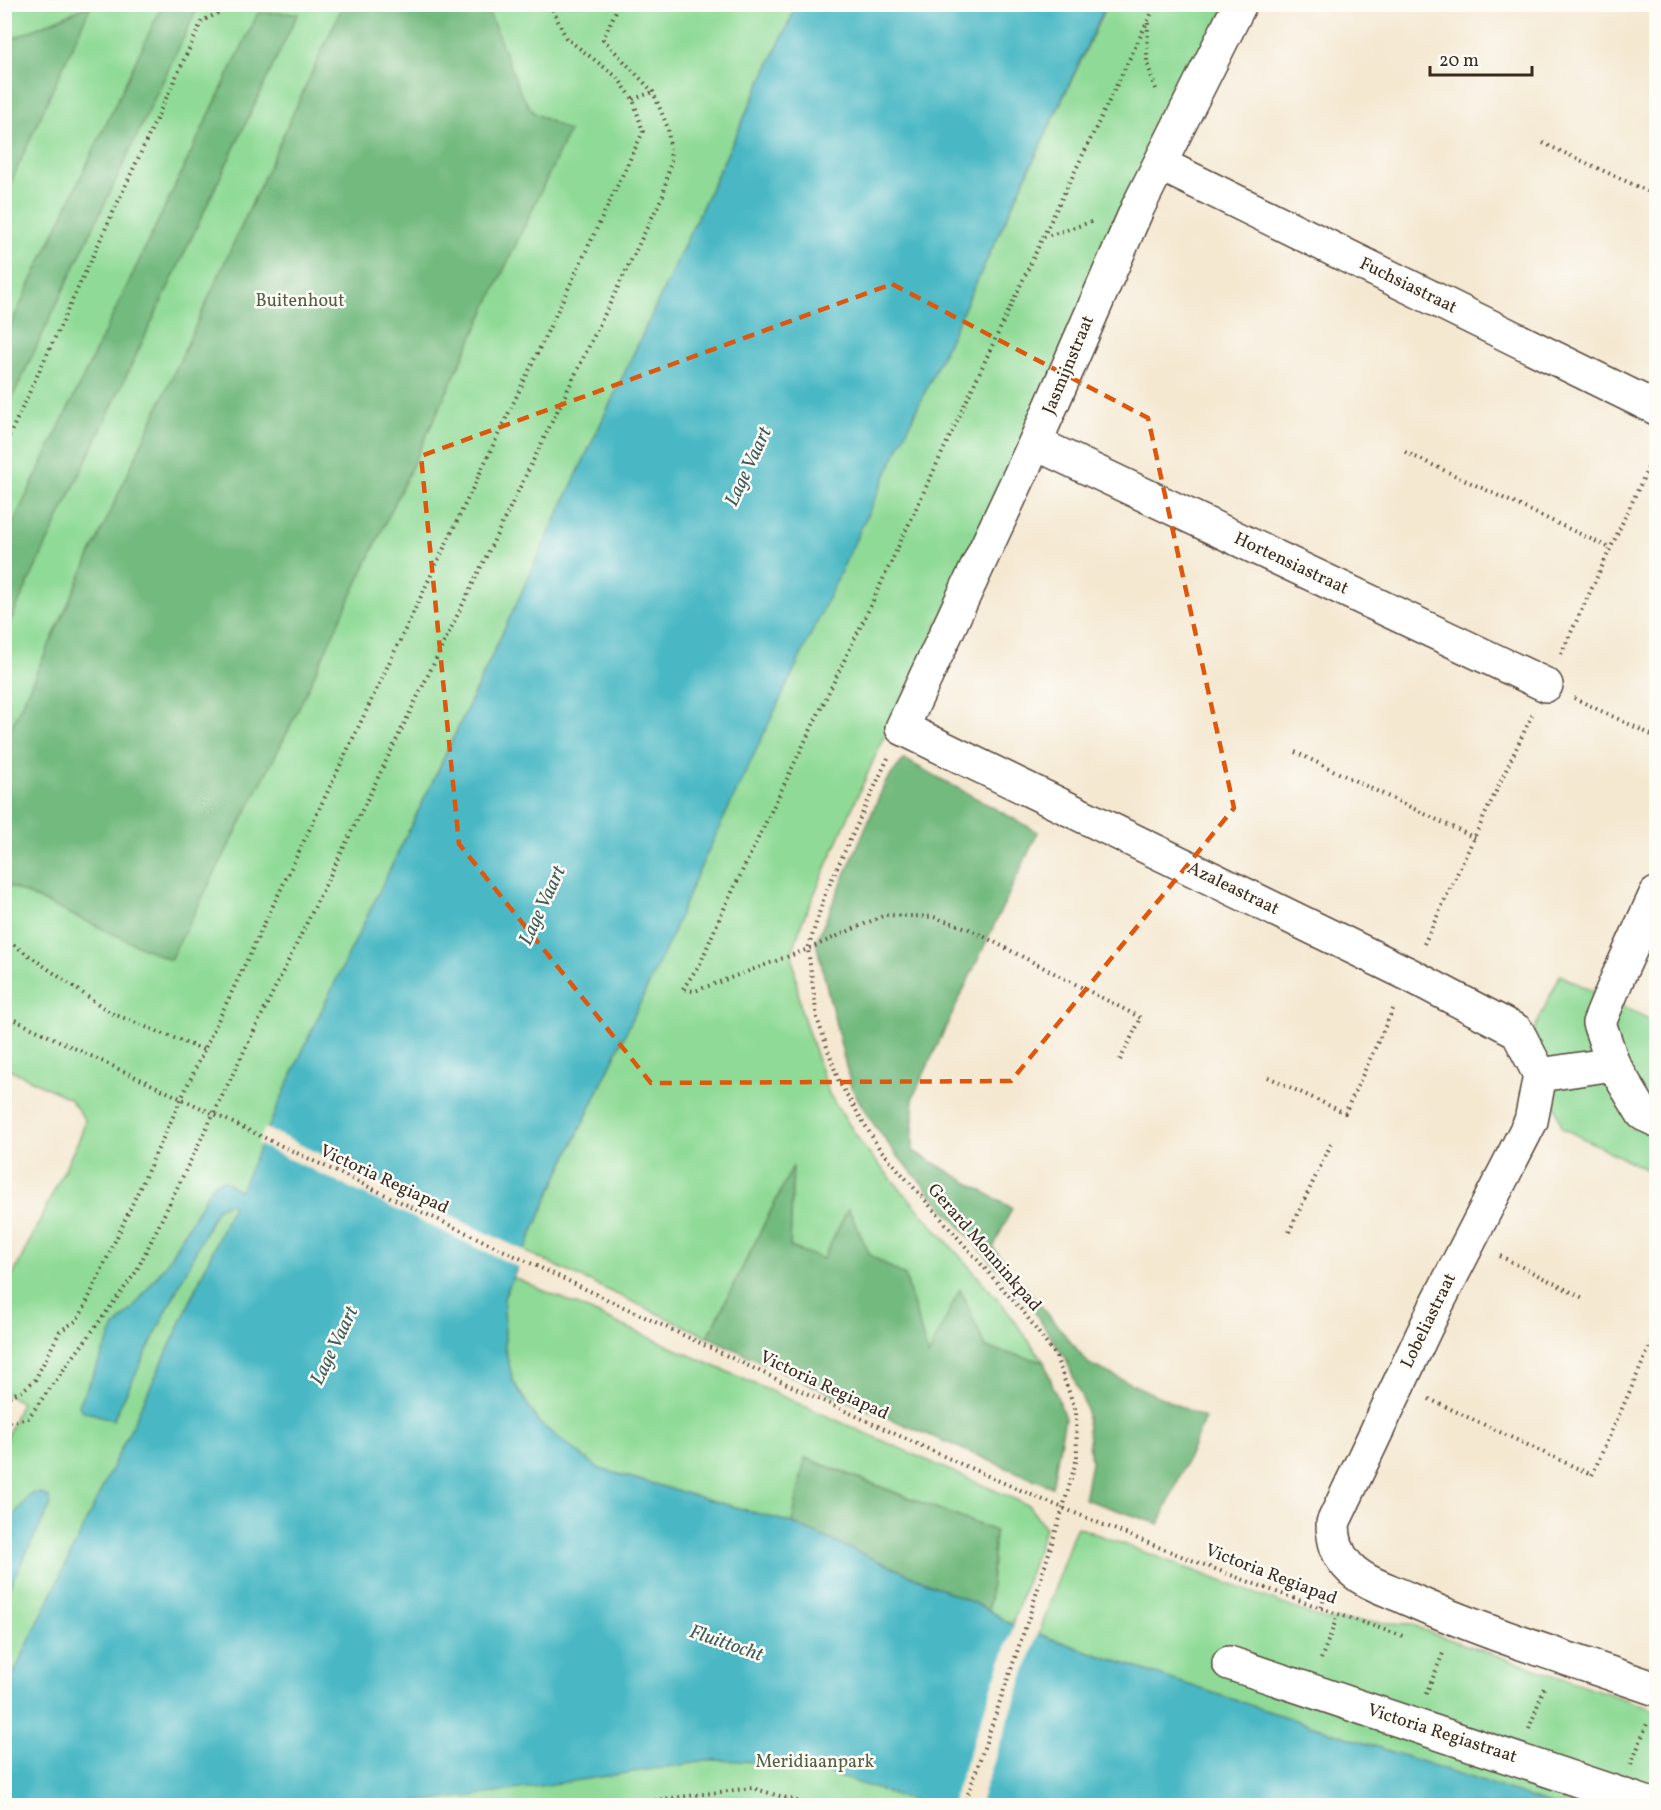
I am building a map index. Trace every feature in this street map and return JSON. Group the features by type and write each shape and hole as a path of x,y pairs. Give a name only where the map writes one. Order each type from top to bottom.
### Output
{"street":[{"name":"Jasmijnstraat","path":"902,728 1035,443 1137,207 1240,4"},
{"name":"Fuchsiastraat","path":"1160,164 1656,408"},
{"name":"Hortensiastraat","path":"1035,443 1546,685"},
{"name":"Azaleastraat","path":"902,728 1410,975 1517,1031 1540,1075"},
{"path":"1656,894 1599,1023 1613,1064 1643,1114 1656,1120"},
{"path":"1540,1075 1613,1064"},
{"name":"Lobeliastraat","path":"1339,1576 1333,1522 1469,1240 1531,1121 1540,1075"},
{"path":"1339,1576 1374,1584 1446,1616 1656,1689"},
{"name":"Victoria Regiastraat","path":"1229,1663 1655,1806"}],"path":[{"path":"4,447 202,21 237,4"},
{"path":"4,1398 22,1391 35,1380 60,1331 76,1320 83,1310 204,1050 643,132 633,99 616,77 566,38 550,4"},
{"path":"4,1424 28,1418 136,1272 663,195 671,161 668,128 653,92 603,39 619,4"},
{"path":"1120,1060 1141,1018 967,928 934,917 885,915 808,949 695,992 682,990 700,964 721,915 1156,4"},
{"path":"1149,20 1147,63 1158,96 1176,131"},
{"path":"633,99 653,92"},
{"path":"1543,144 1656,195"},
{"path":"1044,237 1137,207"},
{"path":"1268,1077 1345,1113 1656,451"},
{"path":"1405,452 1610,548"},
{"path":"1546,685 1656,737"},
{"name":"Gerard Monninkpad","path":"902,728 825,894 808,949 817,1018 839,1082 879,1148 1025,1314 1056,1357 1076,1411 1077,1458 1063,1508 1029,1617 964,1806"},
{"path":"1295,753 1475,838"},
{"path":"4,938 111,1014 204,1050"},
{"name":"Victoria Regiapad","path":"4,1015 823,1401 1063,1508 1338,1615 1412,1640"},
{"path":"1289,1232 1332,1140"},
{"path":"1469,1240 1585,1299"},
{"path":"1398,1384 1592,1475 1656,1333"},
{"path":"1320,1607 1339,1576"},
{"path":"1322,1656 1338,1615"},
{"path":"1433,1647 1454,1654"},
{"path":"1427,1692 1444,1650"},
{"path":"1535,1681 1556,1688"},
{"path":"1529,1728 1545,1685"},
{"path":"1638,1717 1656,1724"},
{"path":"1633,1760 1649,1721"},
{"path":"607,1806 752,1788 813,1806"}],"highlighted area":[{"path":"892,284 1148,418 1234,808 1011,1081 651,1083 459,844 421,456"}],"green space":[{"path":"5,5 90,5 5,42"},
{"name":"Buitenhout","path":"90,5 797,5 442,762 311,1032 240,1192 229,1183 213,1184 166,1264 134,1307 115,1327 79,1405 150,1344 217,1208 229,1203 233,1205 178,1329 5,1694 5,1595 50,1506 12,1517 5,1532 5,1442 21,1402 5,1394 5,1292 81,1135 85,1120 70,1099 5,1067 5,68"},
{"path":"91,5 5,195 5,42"},
{"path":"173,5 199,5 5,413 5,337 161,8"},
{"path":"343,5 486,5 521,94 534,113 569,131 288,731 170,960 5,884 5,741"},
{"path":"1107,5 1226,5 1003,489 881,743 802,922 792,953 801,1010 829,1094 865,1149 1003,1305 1044,1362 986,1348 928,1357 905,1276 870,1255 849,1210 823,1259 790,1247 792,1168 708,1337 524,1251 694,881"},
{"path":"258,13 298,13 5,632 5,540"},
{"path":"904,759 1038,832 913,1097 913,1151 1012,1208 993,1248 1089,1364 1205,1418 1159,1524 1084,1499 1091,1463 1086,1408 1066,1359 1029,1304 895,1153 868,1116 851,1087 816,942 885,783"},
{"path":"1560,975 1651,1020 1656,1030 1656,1152 1647,1170 1562,1128 1534,1030"},
{"path":"793,1166 790,1247 823,1259 848,1209 870,1255 905,1276 928,1356 960,1289 986,1348 1044,1362 1065,1418 1052,1487 820,1389 708,1337"},
{"path":"513,1277 1028,1505 1045,1528 1012,1625 989,1610 995,1531 806,1458 792,1523 600,1469 539,1423 513,1381 505,1348 504,1298"},
{"path":"805,1458 995,1531 989,1610 792,1523"},
{"path":"1077,1527 1326,1620 1412,1624 1428,1632 1656,1710 1656,1805 1553,1805 1039,1634"},
{"name":"Meridiaanpark","path":"819,1716 1065,1806 314,1806"}],"water":[{"path":"797,5 1106,5 694,881 668,944 552,1188 504,1298 505,1348 513,1381 539,1423 600,1469 792,1523 989,1610 1012,1625 1553,1805 926,1805 800,1764 714,1760 401,1805 5,1805 4,1694 178,1329 233,1205 229,1203 217,1208 113,1420 81,1410 79,1405 115,1327 134,1307 166,1264 213,1184 223,1180 240,1191 311,1032 442,762"},
{"path":"40,1493 49,1498 50,1506 5,1595 5,1532 12,1517 31,1494"}],"pier":[{"path":"265,1128 527,1252 520,1268 257,1144"},
{"path":"1015,1622 1039,1631 979,1805 951,1805"}],"water label":[{"name":"Lage Vaart","path":"749,467"},
{"name":"Lage Vaart","path":"543,906"},
{"name":"Lage Vaart","path":"335,1346"},
{"name":"Fluittocht","path":"726,1644"}]}
